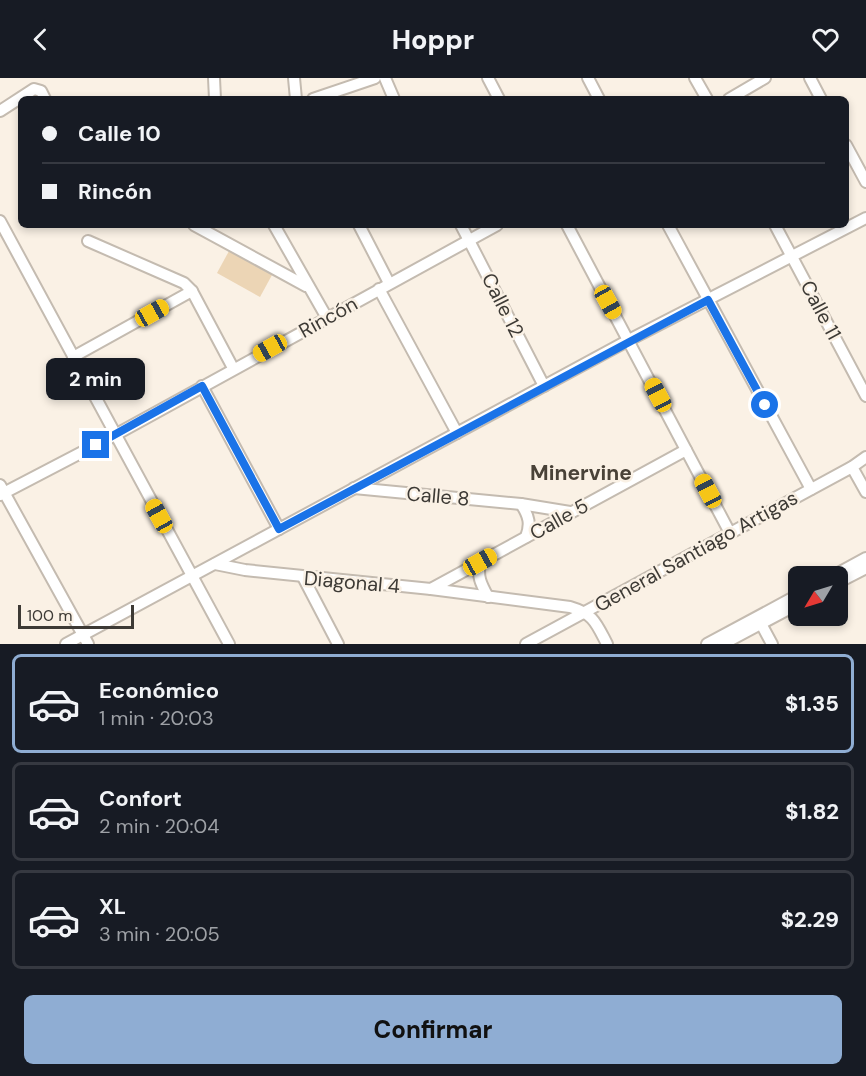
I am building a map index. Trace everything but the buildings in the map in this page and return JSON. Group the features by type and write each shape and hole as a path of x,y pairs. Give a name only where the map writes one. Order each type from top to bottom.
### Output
{"street":[{"path":"214,78 215,96"},
{"path":"294,78 296,96"},
{"path":"322,96 375,78"},
{"path":"384,78 393,96"},
{"path":"488,78 497,96"},
{"path":"588,78 597,96"},
{"path":"695,78 705,96"},
{"path":"734,96 765,78"},
{"path":"810,78 819,96"},
{"path":"23,96 34,89 41,91 44,96"},
{"path":"0,111 18,99"},
{"path":"849,151 866,182"},
{"path":"849,227 866,218"},
{"path":"0,221 229,644"},
{"path":"200,228 306,285"},
{"path":"276,228 306,285 327,318"},
{"path":"361,228 389,284"},
{"name":"Calle 12","path":"463,228 544,386"},
{"name":"Rincón","path":"1,491 115,435 492,228"},
{"path":"569,228 730,533"},
{"path":"670,228 811,489"},
{"name":"Calle 11","path":"777,228 866,396"},
{"path":"66,644 86,639 215,564 354,488 629,340 847,228"},
{"path":"88,242 184,283 192,291 233,369"},
{"path":"379,289 457,433"},
{"path":"73,357 192,291"},
{"path":"202,386 279,529"},
{"name":"Calle 5","path":"431,589 686,450"},
{"name":"General Santiago Artigas","path":"526,644 852,467 866,457"},
{"path":"852,467 866,492"},
{"name":"Calle 8","path":"354,488 521,504 570,512"},
{"path":"1,491 86,639"},
{"path":"521,504 528,515 530,526 526,537"},
{"path":"848,568 866,558"},
{"path":"480,562 478,573 480,584 488,597"},
{"name":"Diagonal 4","path":"215,564 303,577 431,589 586,612"},
{"path":"848,577 866,568"},
{"path":"303,577 338,644"},
{"path":"723,644 788,601"},
{"path":"707,644 788,608"},
{"path":"586,612 595,620 607,644"},
{"path":"759,620 772,644"}],"shaded area":[{"path":"229,251 272,275 260,297 217,273"}],"district":[{"name":"Minervine","path":"581,473"}],"route":[{"path":"96,445 202,386 279,529 629,340 708,300 765,405"}]}
